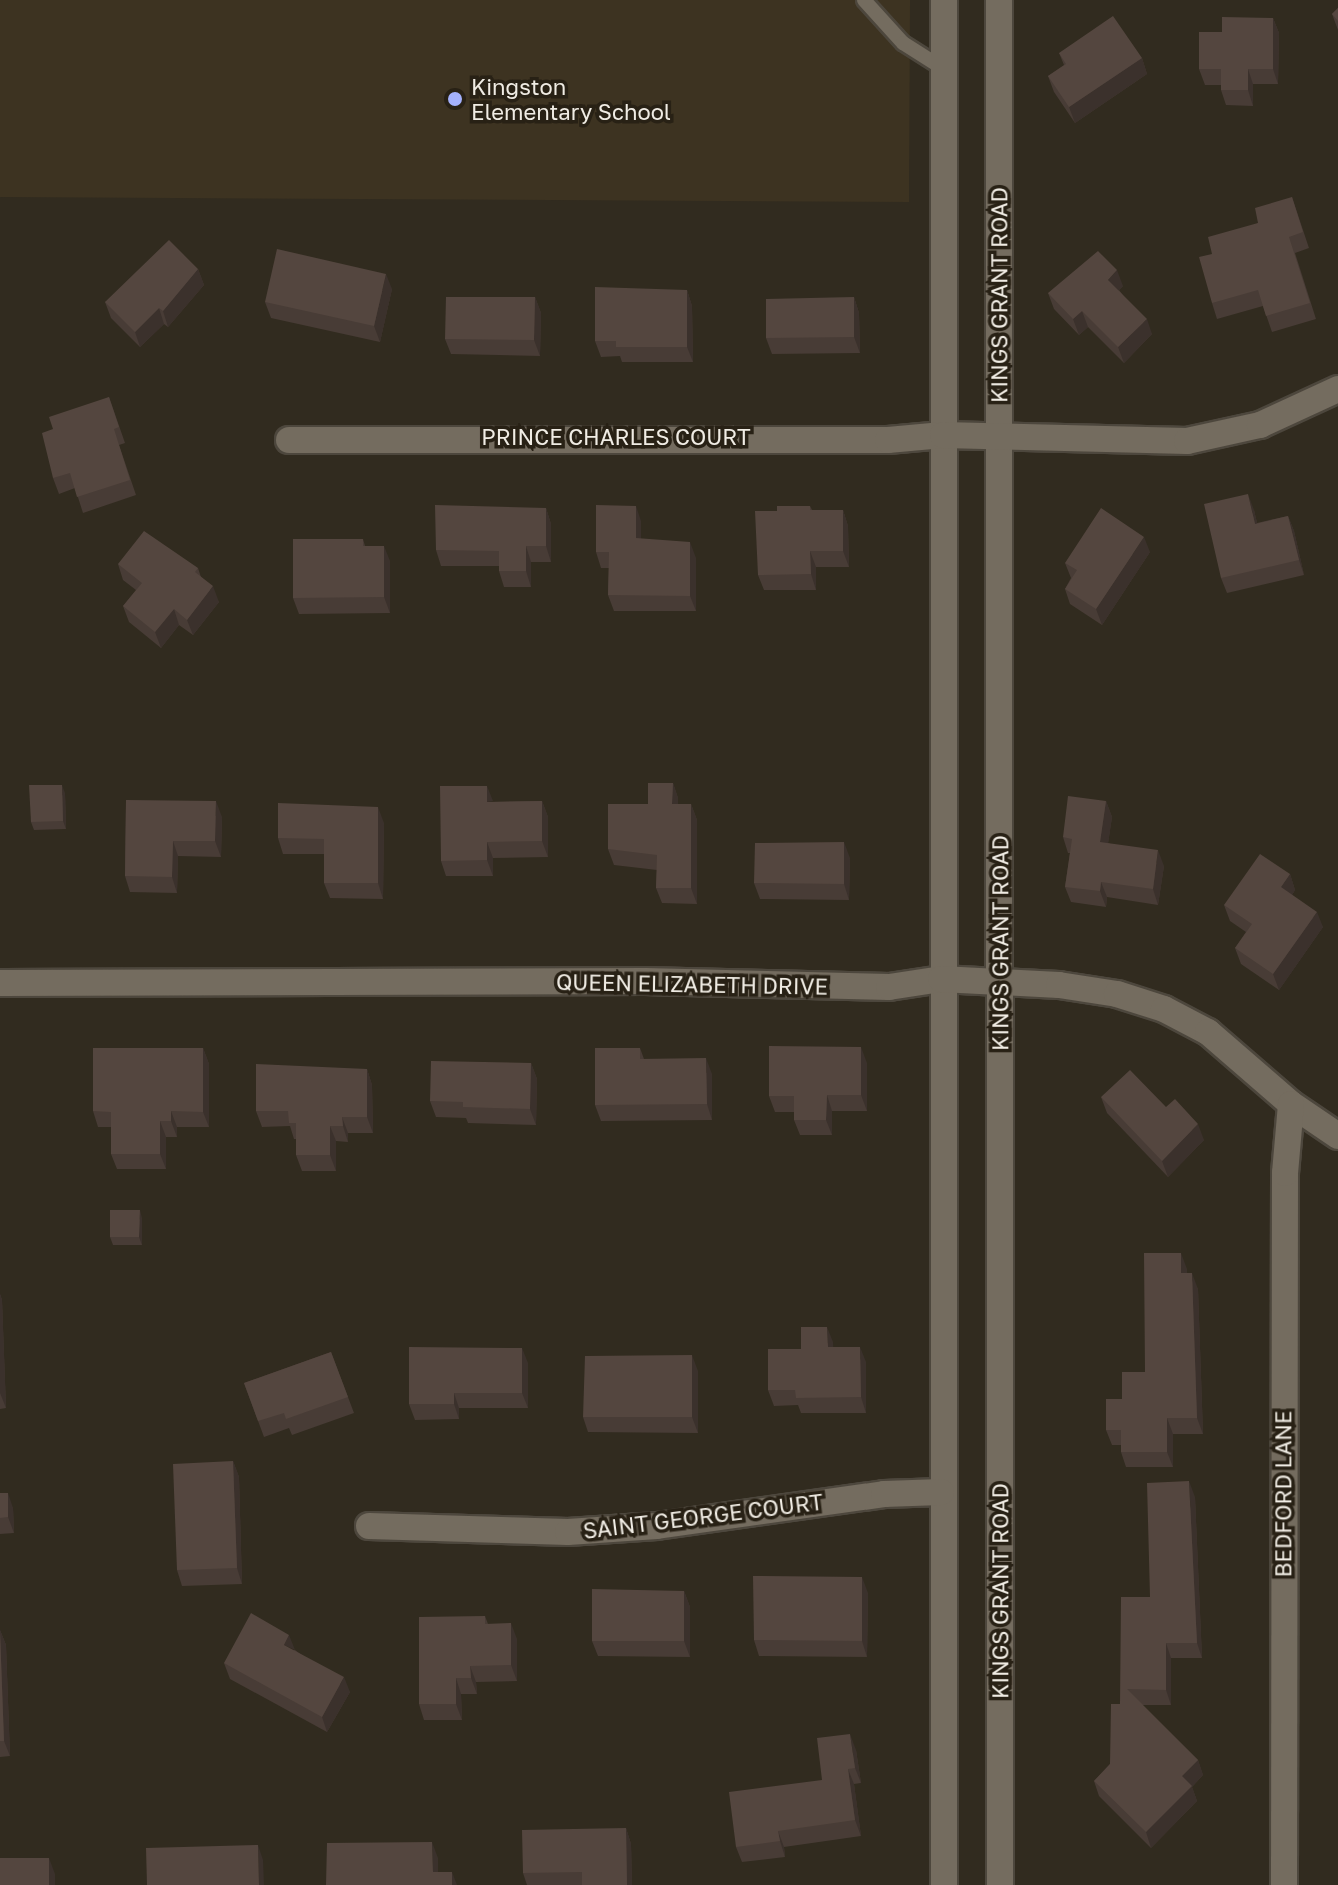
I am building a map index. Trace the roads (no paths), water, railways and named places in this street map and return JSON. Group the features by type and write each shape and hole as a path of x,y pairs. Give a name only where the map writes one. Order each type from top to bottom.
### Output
{"street":[{"path":"944,0 941,979 944,1885"},
{"name":"KINGS GRANT ROAD","path":"999,0 1000,1885"},
{"name":"PRINCE CHARLES COURT","path":"289,440 888,440 943,435 999,435 1187,441 1220,437 1338,389"},
{"name":"QUEEN ELIZABETH DRIVE","path":"0,983 645,981 889,987 941,979 1000,981 1117,994 1164,1009 1208,1032 1291,1104 1338,1136"},
{"name":"BEDFORD LANE","path":"1284,1885 1285,1205 1291,1104"},
{"name":"SAINT GEORGE COURT","path":"369,1526 583,1531 657,1526 884,1494 941,1492"}],"lane":[{"path":"864,0 903,43 944,69"}],"place":[{"name":"Kingston Elementary School","path":"455,99"}]}
